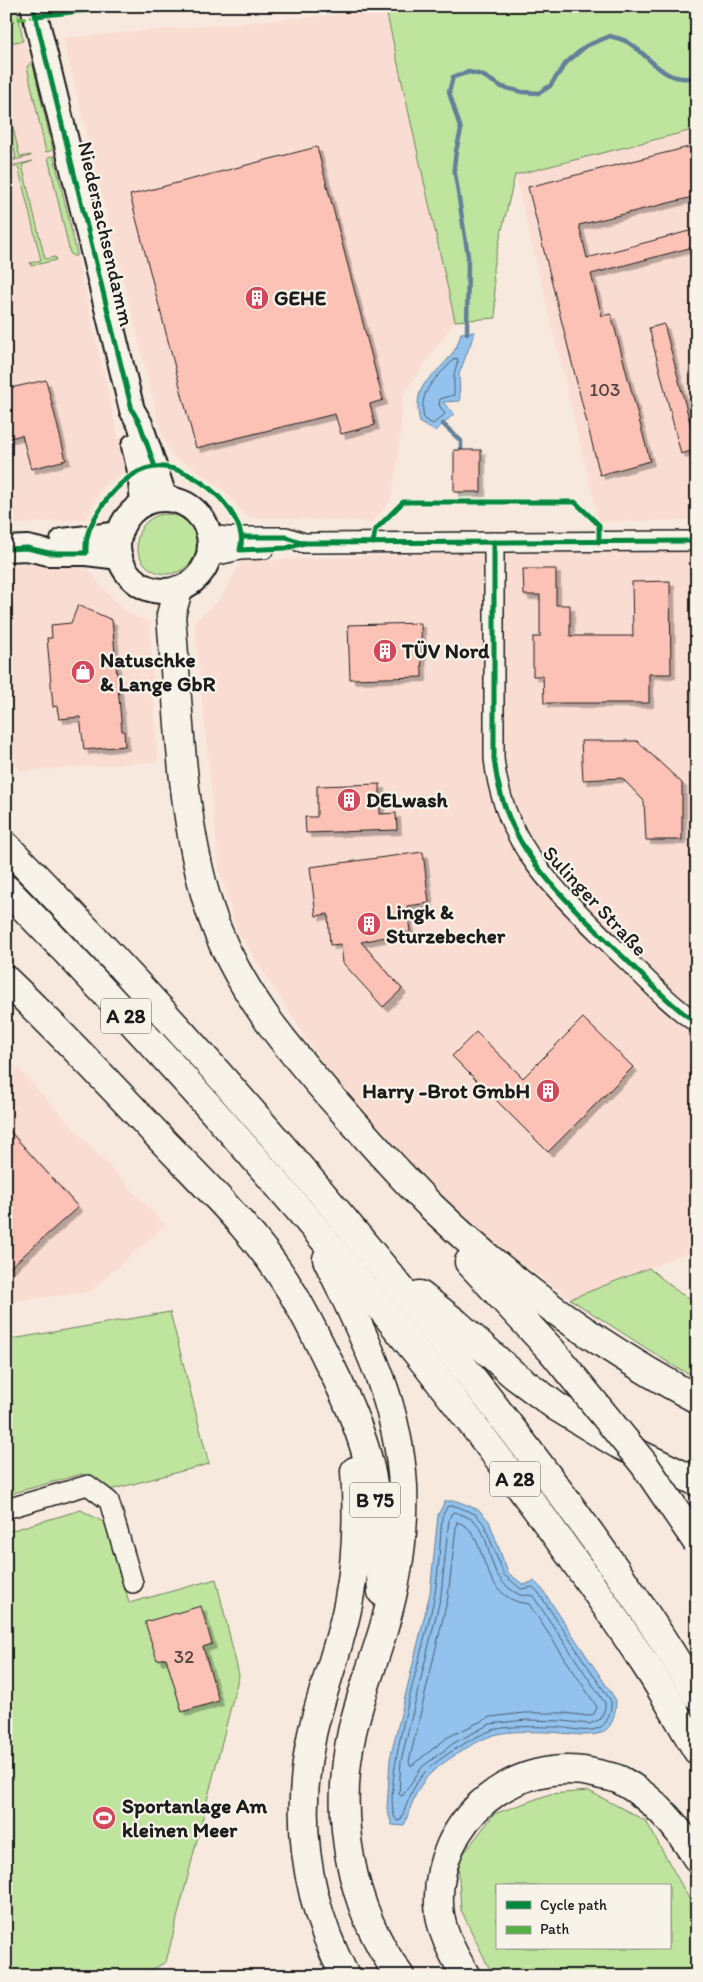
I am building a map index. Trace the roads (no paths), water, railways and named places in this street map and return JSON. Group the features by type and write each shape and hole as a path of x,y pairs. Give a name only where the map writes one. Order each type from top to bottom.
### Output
{"highway":[{"path":"178,590 172,615 187,800 200,875 219,934 244,984 270,1024 292,1052 390,1163 433,1208 510,1277 597,1341 664,1382 697,1399"},
{"name":"A 28","path":"6,846 87,928 198,1051 388,1272 527,1446 603,1551 672,1653 697,1695"},
{"name":"A 28","path":"6,889 79,964 243,1146 385,1313 501,1460 574,1559 641,1657 697,1750"},
{"path":"6,980 82,1054 214,1194 263,1252 289,1287 310,1323 336,1377 348,1420 355,1468 357,1501 355,1563 344,1627 313,1733 304,1790 303,1820 308,1867 318,1913 326,1936 345,1976"},
{"path":"390,1163 466,1259 552,1352 644,1464 697,1542"},
{"path":"310,1224 379,1371 394,1424 403,1486 402,1524 396,1577 384,1628 353,1731 345,1783 345,1818 352,1869 359,1895 370,1926 400,1976"},
{"path":"388,1272 456,1323 514,1375 557,1407 618,1444 697,1482"},
{"name":"B 75","path":"336,1377 351,1409 370,1468 375,1497 384,1628"},
{"path":"466,1976 447,1943 439,1906 442,1872 452,1840 475,1809 507,1784 544,1771 581,1770 619,1780 656,1805 683,1836 697,1858"}],"main road":[{"name":"Niedersachsendamm","path":"34,8 132,410 140,424 154,502"},
{"path":"154,502 185,504 194,510 206,526 209,546 203,571 192,582 178,590 155,591 134,580 125,570 120,546 128,517 154,502"},
{"path":"17,549 49,553 86,553 120,546"}],"street":[{"path":"209,546 227,537 286,537 304,543 697,541"},
{"name":"Sulinger Straße","path":"494,542 494,758 498,783 514,830 535,865 556,889 672,1004 697,1023"},
{"path":"6,1509 88,1485 109,1501 133,1583"}],"water":[{"path":"475,332 459,374 460,401 443,402 454,414 435,431 420,423 418,409 422,389 454,351 461,333"},
{"path":"445,1501 457,1501 479,1510 489,1521 508,1573 524,1585 534,1581 542,1589 616,1700 615,1710 611,1724 601,1733 581,1735 554,1732 500,1733 469,1746 424,1780 417,1792 404,1826 392,1825 387,1809 390,1759 430,1593 438,1515"}],"waterway":[{"path":"467,333 468,256 454,167 461,130 449,92 453,77 469,72 482,75 502,87 522,92 539,93 550,86 566,63 586,46 610,36 629,43 666,73 675,77 697,77"},
{"path":"443,424 461,441 461,450"}],"place":[{"name":"GEHE","path":"257,298"},
{"name":"TÜV Nord","path":"385,651"},
{"name":"Natuschke & Lange GbR","path":"83,672"},
{"name":"DELwash","path":"349,800"},
{"name":"Lingk & Sturzebecher","path":"369,924"},
{"name":"Harry -Brot GmbH","path":"548,1091"},
{"name":"Sportanlage Am kleinen Meer","path":"104,1818"}]}
